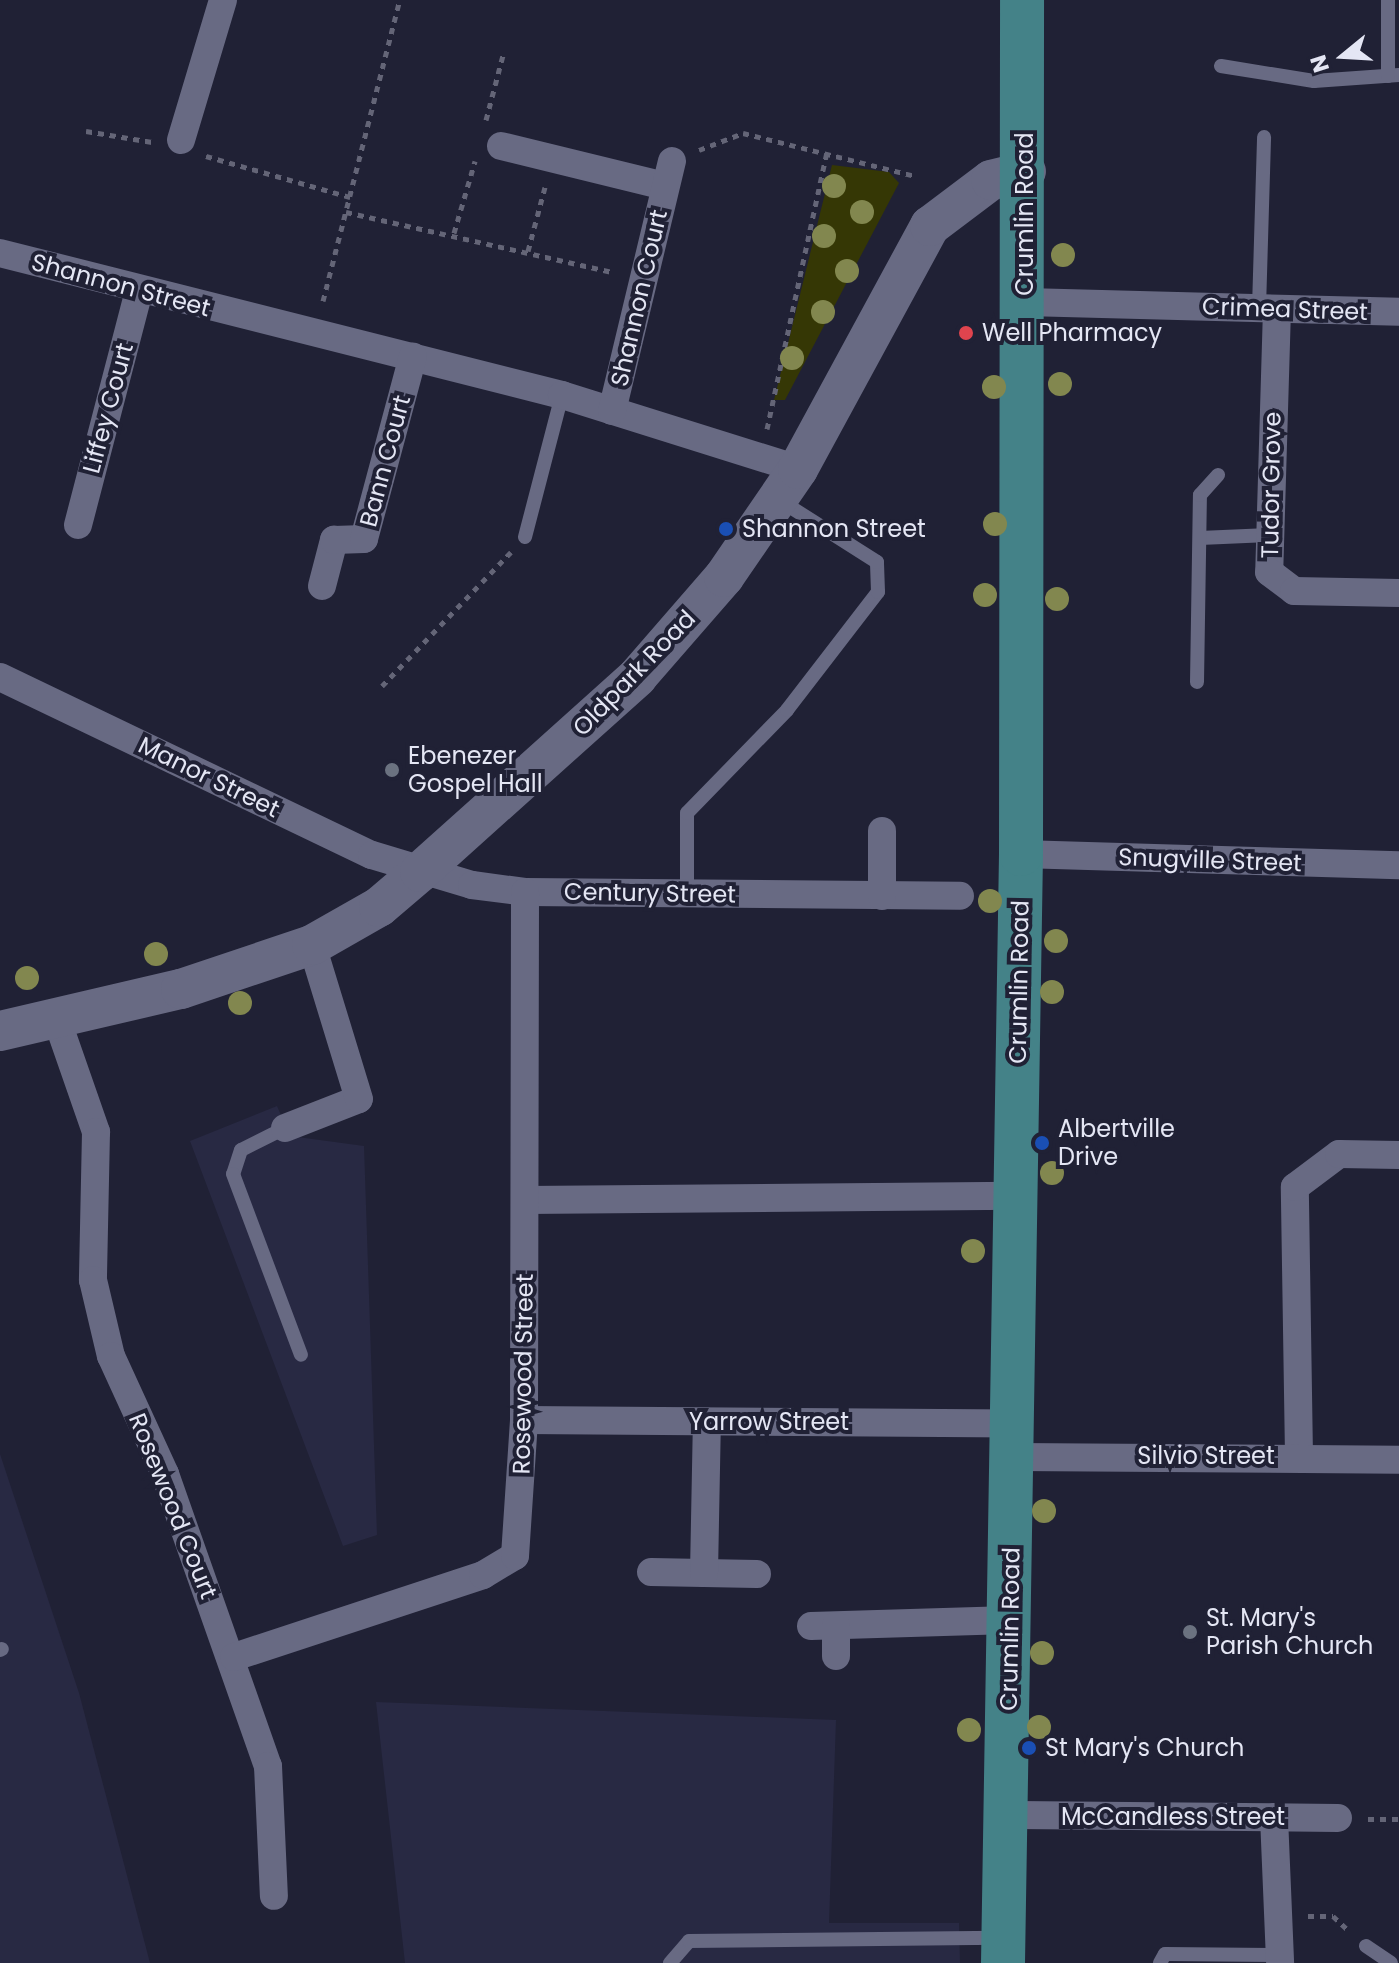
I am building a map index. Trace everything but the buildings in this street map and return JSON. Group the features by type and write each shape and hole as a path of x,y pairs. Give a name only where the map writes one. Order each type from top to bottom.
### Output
{"main road":[{"name":"Crumlin Road","path":"1003,1951 1008,1815 1021,854 1026,302 1022,0"},
{"name":"Oldpark Road","path":"0,1031 181,989 312,945 379,907 637,677 724,577 787,484 930,226 991,180 1026,171"}],"street":[{"path":"181,140 223,0"},
{"name":"Shannon Court","path":"490,144 552,158 669,174 641,279 612,411"},
{"name":"Shannon Street","path":"0,253 314,336 413,356 562,395 612,411 787,484"},
{"name":"Liffey Court","path":"78,525 139,291"},
{"name":"Crimea Street","path":"1026,302 1399,312"},
{"name":"Tudor Grove","path":"1268,309 1269,572 1294,591 1399,593"},
{"name":"Bann Court","path":"322,586 334,540 364,539 413,356"},
{"name":"Manor Street","path":"0,677 420,872"},
{"path":"882,831 882,896"},
{"name":"Snugville Street","path":"1021,854 1399,865"},
{"name":"Century Street","path":"420,872 525,892 960,896"},
{"name":"Rosewood Street","path":"234,1657 483,1575 515,1556 524,1420 525,892"},
{"path":"285,1128 359,1099 312,945"},
{"name":"Rosewood Court","path":"56,1017 96,1132 93,1280 111,1356 150,1436 234,1657 268,1766 274,1896"},
{"path":"1299,1456 1295,1187 1339,1154 1399,1155"},
{"path":"525,1200 1015,1196"},
{"name":"Yarrow Street","path":"524,1420 707,1423 1013,1440"},
{"path":"704,1573 707,1423"},
{"name":"Silvio Street","path":"1013,1440 1399,1460"},
{"path":"651,1572 757,1574"},
{"path":"836,1656 824,1626 1010,1620"},
{"name":"McCandless Street","path":"1008,1815 1338,1818"},
{"path":"1274,1817 1281,1915 1280,1959"}],"lane":[{"path":"1221,66 1314,81 1394,75 1388,0"},
{"path":"1264,137 1268,309"},
{"path":"525,537 562,395"},
{"path":"1197,682 1200,495 1218,475"},
{"path":"687,893 687,813 787,710 878,592 877,562 787,484"},
{"path":"1200,538 1269,535"},
{"path":"285,1128 241,1150 233,1174 301,1355"},
{"path":"670,1963 689,1941 1003,1951"},
{"path":"1366,1946 1391,1963"},
{"path":"1160,1963 1165,1954 1280,1959"}],"path":[{"path":"314,336 400,0"},
{"path":"454,233 490,144 503,55"},
{"path":"86,131 138,144 181,140 217,163 350,197"},
{"path":"669,174 743,133 827,151 915,176"},
{"path":"767,430 827,151"},
{"path":"528,251 552,158"},
{"path":"346,212 436,236 454,233 641,279"},
{"path":"382,686 525,537"},
{"path":"1281,1915 1333,1916 1366,1946"}],"shaded area":[{"path":"832,165 889,172 899,183 785,400 774,400"},
{"path":"277,1106 290,1136 364,1146 377,1535 343,1546 190,1141"},
{"path":"0,1454 79,1693 150,1963 0,1963"},
{"path":"376,1702 836,1720 829,1923 959,1923 960,1963 405,1963"}],"place":[{"name":"Well Pharmacy","path":"966,333"},
{"name":"Shannon Street","path":"726,529"},
{"name":"Ebenezer Gospel Hall","path":"392,770"},
{"name":"Albertville Drive","path":"1042,1143"},
{"name":"St. Mary's Parish Church","path":"1190,1632"},
{"name":"St Mary's Church","path":"1029,1748"}]}
